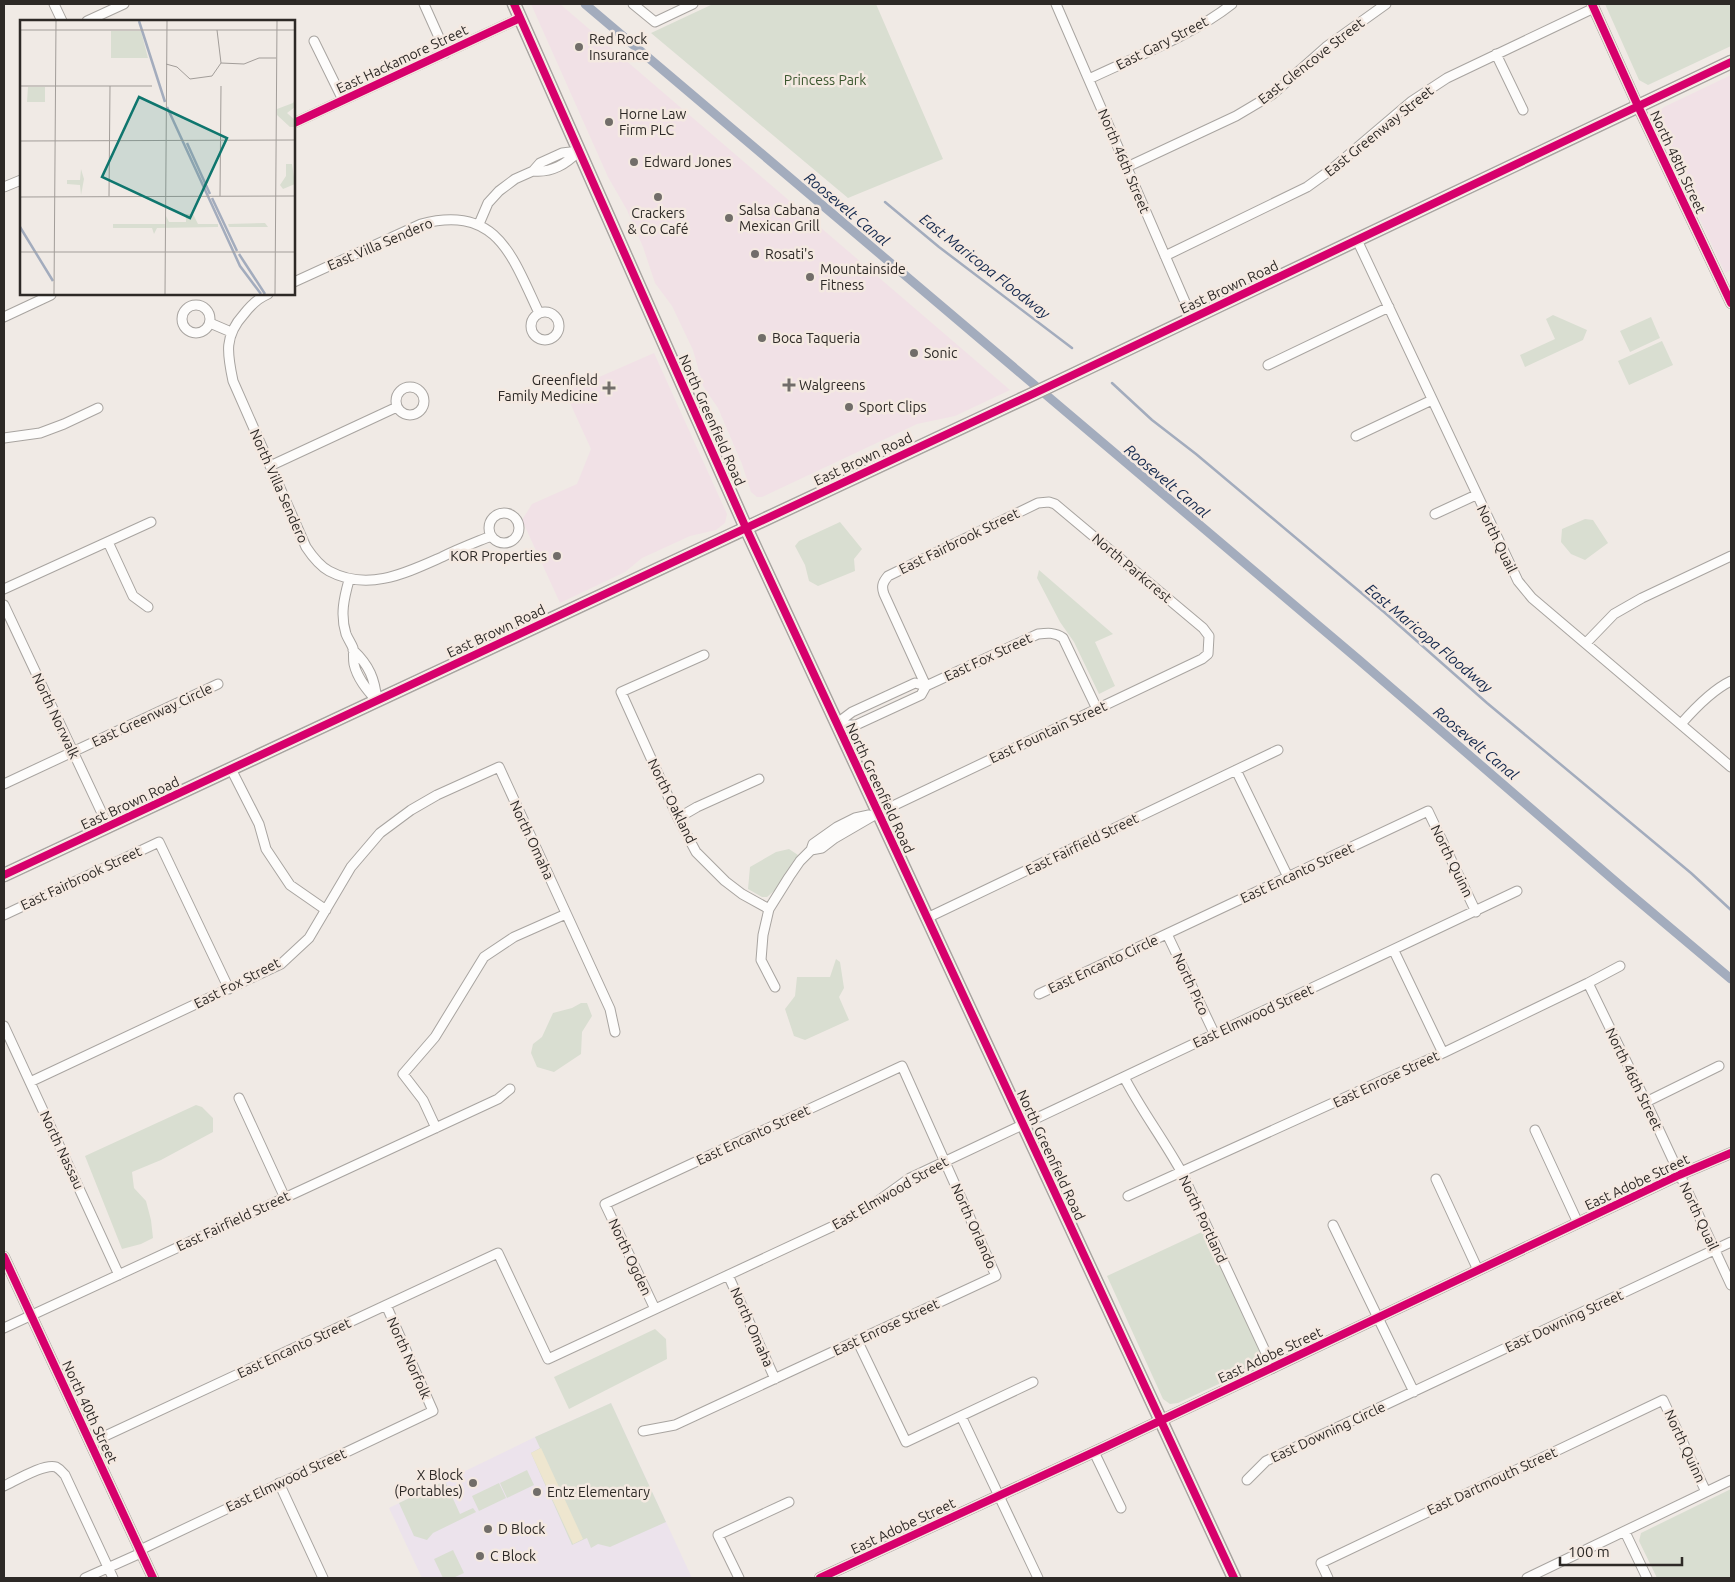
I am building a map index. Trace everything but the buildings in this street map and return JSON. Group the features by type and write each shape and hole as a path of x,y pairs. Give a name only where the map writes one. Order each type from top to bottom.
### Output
{"main road":[{"name":"North Greenfield Road","path":"514,4 746,528 1234,1578"},
{"name":"East Brown Road","path":"4,875 1041,390 1731,62"}],"street":[{"path":"54,4 62,20"},
{"path":"89,20 124,4"},
{"path":"424,4 446,53"},
{"path":"633,4 654,22 693,4"},
{"name":"North 46th Street","path":"1056,4 1192,318"},
{"name":"East Gary Street","path":"1089,80 1208,21 1232,4"},
{"name":"East Glencove Street","path":"1127,166 1236,116 1273,94 1326,47 1386,4"},
{"name":"East Greenway Street","path":"1165,256 1308,187 1412,101 1447,78 1593,6"},
{"name":"North 48th Street","path":"1593,6 1731,303"},
{"name":"East Hackamore Street","path":"295,123 520,18"},
{"path":"314,41 344,100"},
{"path":"1496,54 1523,110"},
{"path":"539,313 514,259 506,248 479,224 488,203 499,191 534,171 544,172 566,164 579,151"},
{"path":"4,187 20,180"},
{"name":"East Villa Sendero","path":"295,282 421,224 452,219 479,224"},
{"name":"North Quail","path":"1357,240 1518,581 1532,598 1731,767"},
{"path":"4,317 51,295"},
{"path":"210,323 231,332 247,309 259,298 266,295"},
{"path":"1268,365 1389,307"},
{"name":"North Villa Sendero","path":"231,332 228,348 233,381 306,547 328,571 349,580"},
{"path":"1356,436 1432,400"},
{"path":"270,466 397,407"},
{"path":"4,438 40,433 98,408"},
{"path":"1435,514 1476,495"},
{"name":"East Fairbrook Street","path":"926,686 882,588 883,582 888,576 1038,503 1044,503"},
{"name":"North Parkcrest","path":"1044,503 1055,504 1203,628 1209,636 1209,644"},
{"path":"4,589 152,522"},
{"path":"376,701 375,684 364,660 353,650 346,634 342,614 349,580 379,581 404,574 491,536"},
{"path":"108,542 132,596 148,607"},
{"path":"1586,643 1614,614 1642,598 1731,556"},
{"name":"North Norwalk","path":"4,605 108,826"},
{"name":"East Fox Street","path":"836,724 856,725 921,695 926,686 1038,634 1052,633 1058,634 1063,638 1097,709"},
{"name":"East Fountain Street","path":"775,987 761,960 763,935 770,909 788,877 811,850 822,848 832,835 1202,659 1208,654 1209,644"},
{"name":"North Oakland","path":"704,655 621,692 678,818 696,852 725,881 742,894 770,909"},
{"path":"1681,724 1694,709 1731,681"},
{"name":"East Fox Street","path":"836,724 852,712 915,683 926,686"},
{"name":"East Greenway Circle","path":"4,784 218,684"},
{"path":"898,691 903,703"},
{"name":"East Fairfield Street","path":"927,918 1278,750"},
{"name":"East Fox Street","path":"30,1082 281,964 309,938 351,867 380,833 437,795 499,767"},
{"name":"North Omaha","path":"499,767 610,1009 615,1032"},
{"path":"231,769 259,824 266,849 290,885 326,910"},
{"path":"1236,770 1288,877"},
{"path":"678,818 697,807 759,779"},
{"name":"East Encanto Street","path":"1167,934 1428,811"},
{"name":"North Quinn","path":"1428,811 1476,912"},
{"name":"East Fairbrook Street","path":"4,915 159,842 229,989"},
{"name":"East Elmwood Street","path":"548,1359 842,1222 874,1204 910,1178 1394,951 1517,891"},
{"path":"436,1128 423,1100 403,1074 435,1037 484,957 514,936 566,914"},
{"name":"East Encanto Circle","path":"1039,994 1167,934"},
{"name":"North Pico","path":"1167,934 1214,1035"},
{"path":"1394,951 1443,1053"},
{"name":"East Enrose Street","path":"1128,1196 1443,1053 1620,966"},
{"name":"North 46th Street","path":"1588,983 1679,1175"},
{"name":"North Nassau","path":"4,1026 119,1275"},
{"name":"East Encanto Street","path":"605,1204 902,1066"},
{"name":"North Orlando","path":"902,1066 996,1276"},
{"path":"1646,1102 1719,1066"},
{"name":"North Portland","path":"1124,1077 1139,1106 1167,1145 1182,1173 1273,1368"},
{"name":"East Fairfield Street","path":"4,1328 498,1099 510,1089"},
{"path":"239,1098 285,1198"},
{"path":"1535,1130 1578,1222"},
{"name":"East Adobe Street","path":"820,1578 1273,1368 1578,1222 1731,1153"},
{"name":"North Quail","path":"1679,1175 1731,1285"},
{"path":"1436,1179 1478,1270"},
{"name":"North Ogden","path":"605,1204 654,1310"},
{"path":"1333,1225 1414,1392"},
{"path":"1714,1250 1731,1242"},
{"name":"East Downing Street","path":"1414,1392 1714,1250"},
{"name":"East Encanto Street","path":"90,1443 498,1253 548,1359"},
{"name":"North 40th Street","path":"4,1257 153,1578"},
{"name":"North Omaha","path":"728,1275 775,1379"},
{"name":"East Enrose Street","path":"643,1431 676,1425 996,1276"},
{"name":"North Norfolk","path":"386,1305 434,1411"},
{"path":"857,1340 906,1442 1033,1382"},
{"name":"East Downing Circle","path":"1247,1480 1266,1461 1414,1392"},
{"name":"North Quinn","path":"1663,1400 1706,1492"},
{"name":"East Dartmouth Street","path":"1328,1578 1321,1563 1663,1400"},
{"name":"East Elmwood Street","path":"85,1578 279,1483 434,1411"},
{"path":"962,1416 1038,1578"},
{"path":"1094,1452 1121,1508"},
{"path":"4,1486 44,1468 57,1468 65,1475 113,1578"},
{"path":"1527,1578 1731,1480"},
{"path":"279,1483 323,1578"},
{"path":"739,1578 718,1535 789,1502"},
{"path":"1625,1532 1647,1578"}],"shaded area":[{"path":"531,4 560,4 1010,390 955,416 917,424 762,497 757,497 751,492 742,464 718,408 703,386 693,350 672,306 655,283 643,247 627,210 608,177"},
{"path":"1731,75 1731,270 1725,273 1656,125 1655,117 1664,107"},
{"path":"654,353 727,514 725,523 716,530 690,536 642,558 625,572 560,603 522,520 532,504 577,484 591,449 565,392"},
{"name":"Entz Elementary","path":"611,1403 692,1578 422,1578 389,1508 535,1437"}],"green space":[{"name":"Princess Park","path":"713,4 876,4 943,159 848,198 651,33"},
{"path":"1605,4 1731,4 1731,46 1648,85 1639,80"},
{"path":"1553,315 1587,330 1583,340 1525,367 1520,355 1555,339 1546,319"},
{"path":"1651,317 1660,338 1630,352 1620,331"},
{"path":"1662,341 1673,365 1629,385 1618,361"},
{"path":"1585,519 1593,520 1608,543 1585,560 1571,554 1561,542 1562,529"},
{"path":"840,522 862,549 854,559 855,571 818,586 809,581 805,565 795,546 799,541"},
{"path":"1039,570 1113,634 1095,642 1115,686 1099,694 1074,642 1060,622 1037,578"},
{"path":"789,849 798,855 774,891 767,897 762,897 748,889 750,867 776,852"},
{"path":"836,959 840,962 844,988 839,997 849,1020 805,1040 794,1036 785,1009 795,996 797,977 830,977"},
{"path":"581,1003 587,1003 592,1016 582,1032 581,1054 554,1072 537,1067 531,1053 533,1044 542,1037 553,1013 572,1008"},
{"path":"196,1105 202,1107 213,1118 213,1132 161,1160 132,1172 134,1188 146,1201 153,1238 141,1244 122,1249 85,1156"},
{"path":"1206,1230 1268,1361 1178,1403 1170,1404 1163,1399 1107,1276"},
{"path":"655,1329 666,1339 667,1359 569,1409 554,1377"},
{"path":"611,1403 666,1522 610,1547 598,1544 591,1548 587,1538 572,1545 531,1453 540,1448 535,1437"},
{"path":"527,1470 534,1485 507,1498 500,1483"},
{"path":"445,1481 460,1514 473,1508 476,1512 433,1533 427,1540 414,1536 399,1503"},
{"path":"499,1483 506,1498 479,1511 472,1496"},
{"path":"1731,1489 1731,1578 1657,1578 1639,1541 1641,1533"},
{"path":"453,1550 464,1573 453,1578 443,1578 434,1559"}],"sand":[{"path":"541,1448 583,1539 573,1544 531,1453"}],"waterway":[{"name":"Roosevelt Canal","path":"585,4 1359,660 1731,979"},
{"name":"East Maricopa Floodway","path":"885,202 939,247 1072,348"},
{"name":"East Maricopa Floodway","path":"1112,383 1152,420 1196,454 1384,612 1487,703 1691,873 1731,910"}],"cycle path":[{"path":"514,4 746,528 1234,1578"},
{"path":"1592,4 1731,303"},
{"path":"295,123 520,18"},
{"path":"4,875 1035,393 1731,62"},
{"path":"820,1578 1107,1446 1679,1175 1731,1153"},
{"path":"4,1257 153,1578"}],"place":[{"name":"Red Rock Insurance","path":"579,47"},
{"name":"Horne Law Firm PLC","path":"609,122"},
{"name":"Edward Jones","path":"634,162"},
{"name":"Crackers & Co Café","path":"658,197"},
{"name":"Salsa Cabana Mexican Grill","path":"729,218"},
{"name":"Rosati's","path":"755,254"},
{"name":"Mountainside Fitness","path":"810,277"},
{"name":"Boca Taqueria","path":"762,338"},
{"name":"Sonic","path":"914,353"},
{"name":"Walgreens","path":"789,385"},
{"name":"Greenfield Family Medicine","path":"609,388"},
{"name":"Sport Clips","path":"849,407"},
{"name":"KOR Properties","path":"557,556"},
{"name":"X Block (Portables)","path":"473,1483"},
{"name":"Entz Elementary","path":"537,1492"},
{"name":"D Block","path":"488,1529"},
{"name":"C Block","path":"480,1556"}]}
